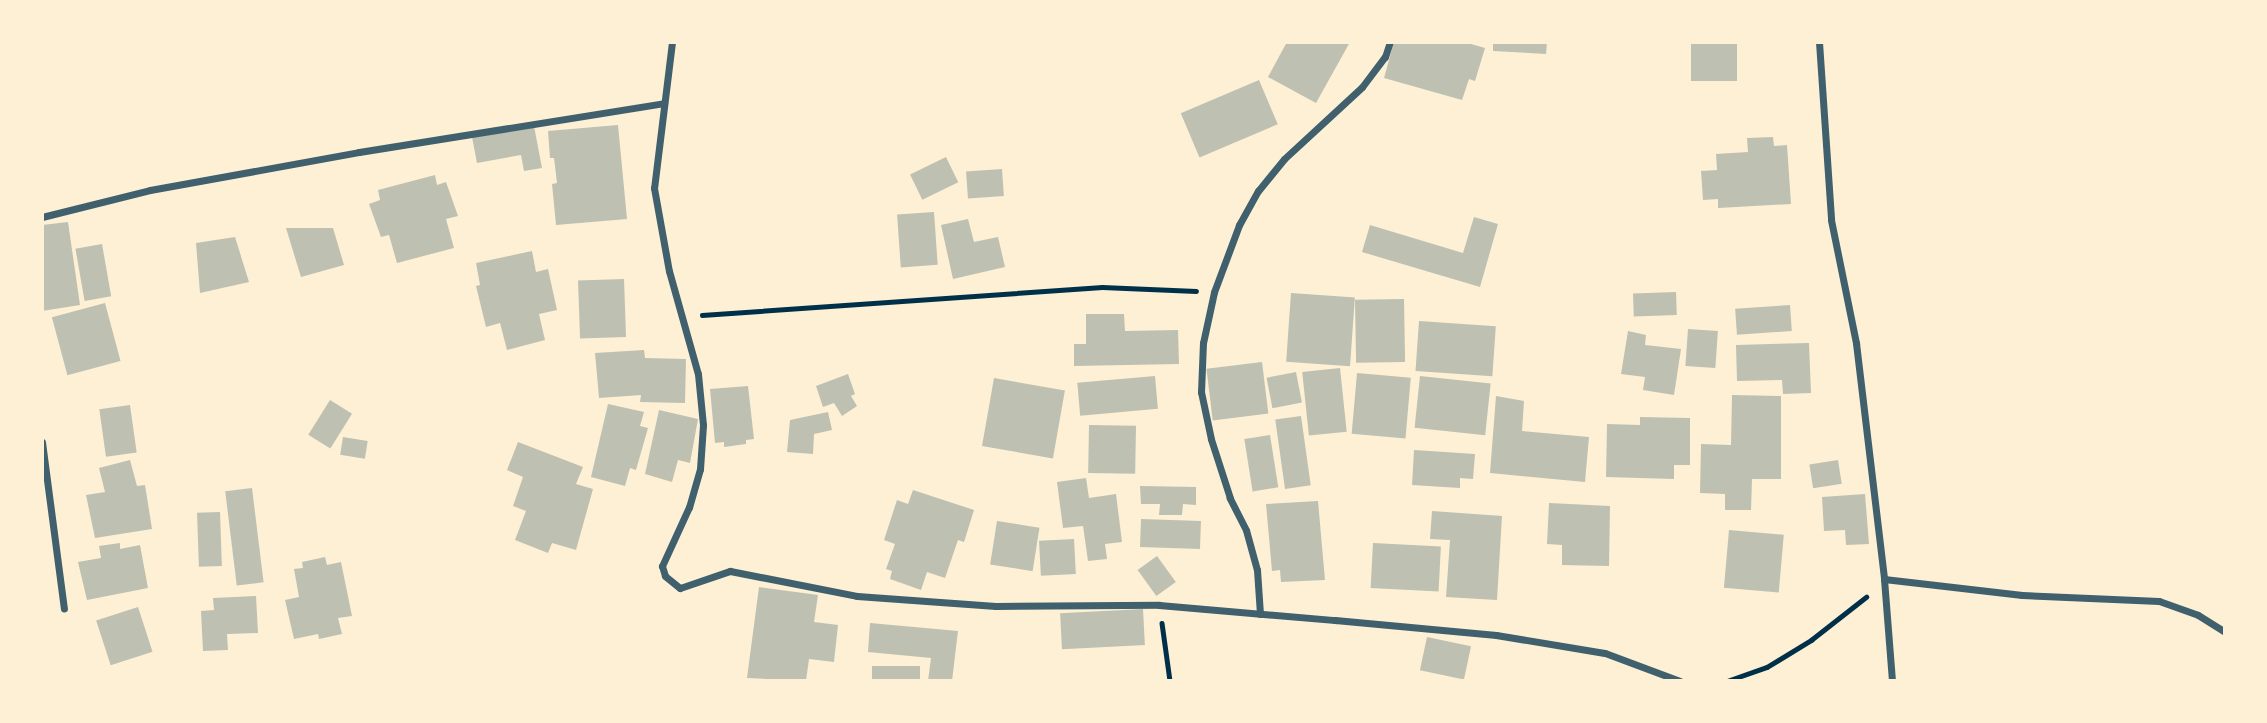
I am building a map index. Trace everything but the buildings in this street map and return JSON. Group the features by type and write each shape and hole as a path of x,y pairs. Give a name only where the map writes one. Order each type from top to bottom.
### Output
{"street":[{"path":"672,42 654,188 669,271 698,374 703,425 701,469 689,507 662,566 665,576 680,588 730,571 856,596 996,606 1159,605 1261,614 1510,638 1605,653 1680,681"},
{"path":"1261,614 1257,570 1246,530 1230,498 1211,439 1201,391 1203,343 1214,292 1239,225 1258,191 1284,159 1362,87 1385,57 1390,42"},
{"path":"1819,42 1831,220 1856,343 1885,579 1892,681"},
{"path":"42,217 163,187 664,103"},
{"path":"42,442 64,609"},
{"path":"1885,579 2022,595 2159,601 2198,615 2225,632"}],"path":[{"path":"682,316 1102,287 1214,292"},
{"path":"1727,681 1767,667 1811,640 1846,615 1885,579"},
{"path":"1159,605 1170,681"}]}
